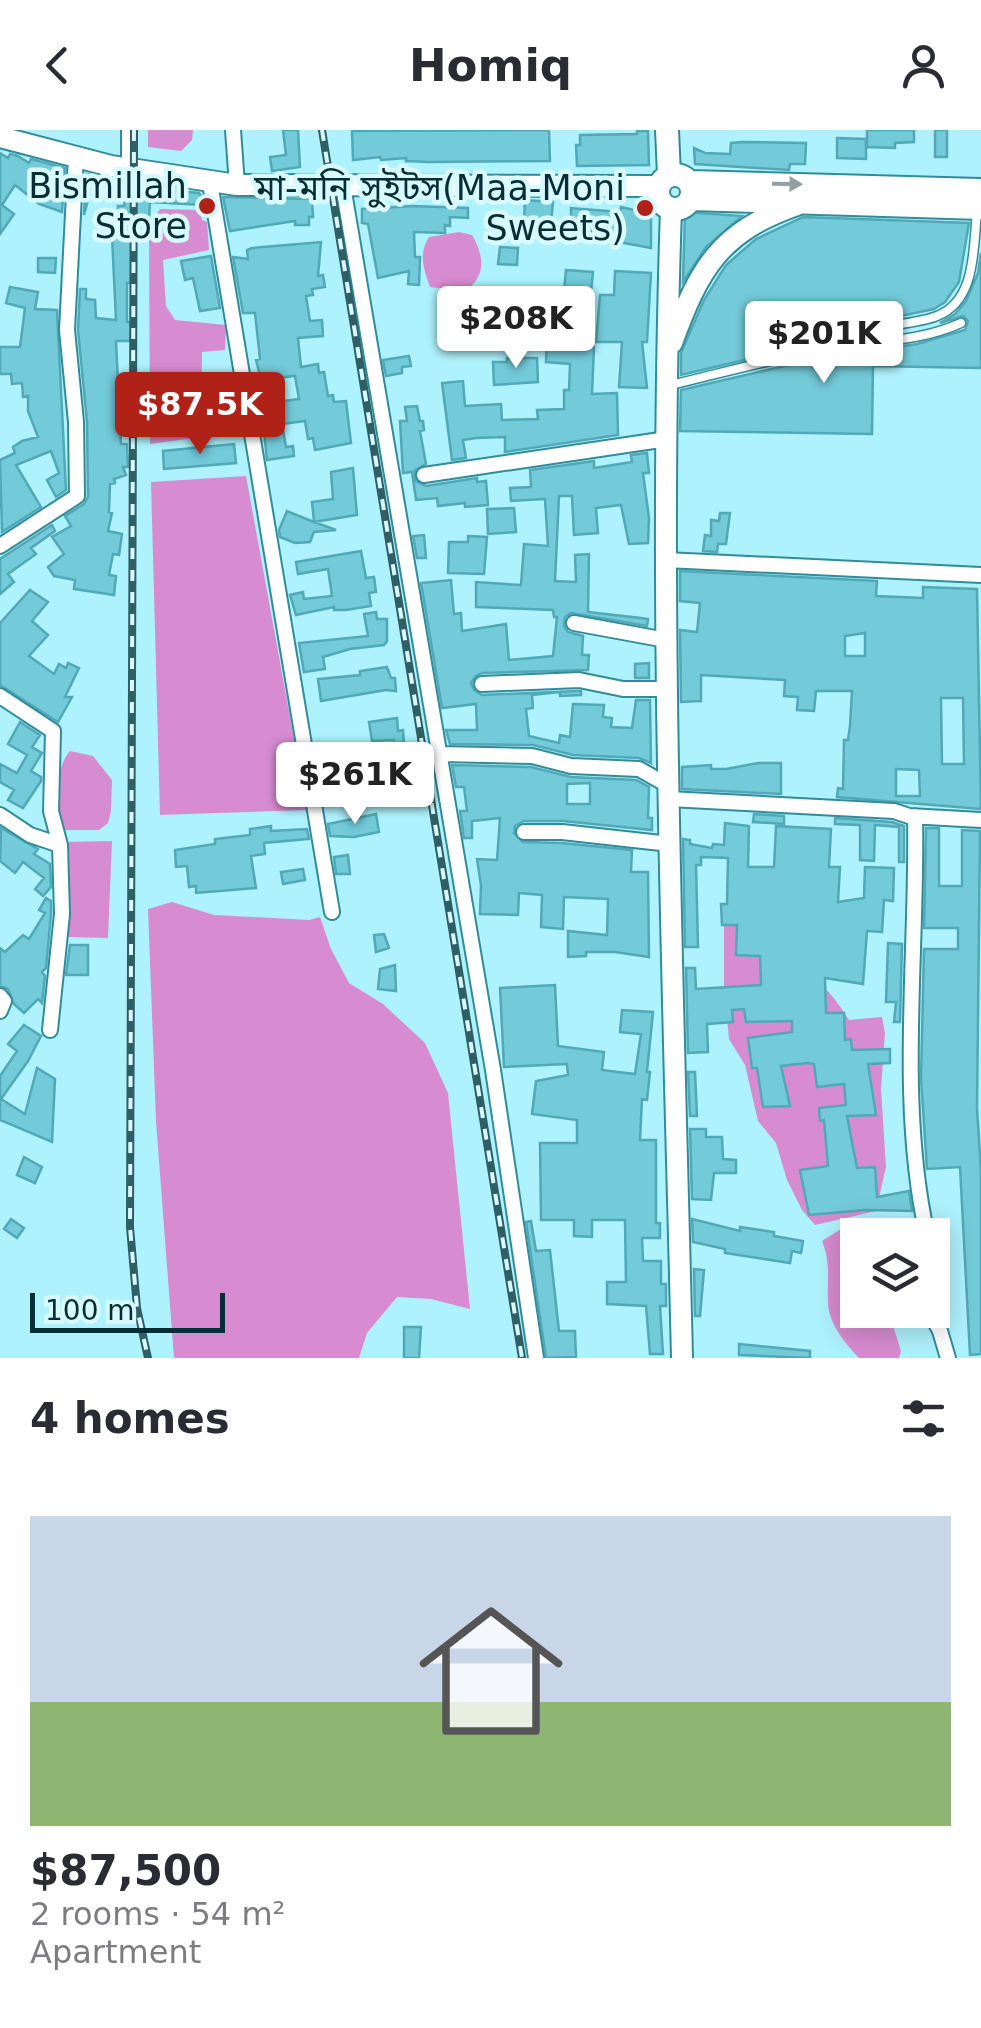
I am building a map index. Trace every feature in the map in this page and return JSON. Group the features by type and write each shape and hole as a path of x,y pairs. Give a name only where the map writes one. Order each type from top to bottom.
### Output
{"main road":[{"path":"668,130 677,188"},
{"path":"680,130 666,359 666,640 682,1358"},
{"path":"0,136 129,168 237,185 677,188 980,202"},
{"path":"677,188 802,204 980,202"},
{"path":"666,359 692,293 716,256 755,222 802,204"}],"street":[{"path":"129,130 129,168"},
{"path":"233,130 237,185"},
{"path":"0,546 77,496 76,422 68,330 76,156"},
{"path":"210,183 332,912"},
{"path":"343,186 493,1070 536,1358"},
{"path":"424,475 667,439"},
{"path":"666,560 981,575"},
{"path":"574,624 666,640"},
{"path":"482,684 579,680 623,689 667,689"},
{"path":"0,696 53,731 51,811 60,846 62,914 50,1030"},
{"path":"440,754 532,756 571,766 639,769 669,792 981,820"},
{"path":"0,815 30,835 60,846"},
{"path":"915,816 917,896 911,1080 922,1218"},
{"path":"524,832 562,832 670,844"},
{"path":"0,996 4,1000 0,1011"},
{"path":"936,1328 948,1358"}],"lane":[{"path":"876,328 941,315 961,295 970,281 980,202"},
{"path":"666,386 838,347 940,333 961,323"}],"shaded area":[{"path":"148,130 193,130 192,140 181,151 148,147"},
{"path":"160,209 200,210 202,220 207,222 209,250 163,260 166,306 175,320 226,325 225,350 202,352 201,437 150,444 149,226"},
{"path":"459,232 472,235 479,250 481,265 477,279 465,291 430,287 423,262 429,237"},
{"path":"246,476 307,810 160,815 151,482"},
{"path":"70,751 93,756 112,780 108,823 99,830 61,830 59,778"},
{"path":"112,841 108,938 64,937 62,842"},
{"path":"172,902 214,915 309,920 320,917 349,983 383,1004 425,1043 448,1093 470,1309 431,1299 397,1297 367,1333 359,1358 174,1358 156,1121 148,909"},
{"path":"728,914 779,949 825,988 849,1020 882,1017 886,1167 876,1211 815,1225 802,1210 787,1180 776,1143 758,1121 745,1065 729,1039 724,925"},
{"path":"840,1230 840,1328 894,1328 901,1351 899,1358 859,1358 843,1340 831,1318 828,1264 822,1241"}],"building":[{"path":"283,130 298,130 300,167 272,171 270,157 286,155"},
{"path":"549,130 550,161 428,162 380,157 353,160 352,131"},
{"path":"867,130 914,130 914,142 895,143 895,148 867,147"},
{"path":"935,130 947,130 947,157 935,157"},
{"path":"648,131 649,165 577,166 576,145 580,145 580,135"},
{"path":"837,138 866,139 866,159 837,158"},
{"path":"731,143 806,143 805,164 790,164 789,170 695,164 694,148 705,153 730,154"},
{"path":"0,153 8,158 10,154 18,156 29,163 31,159 65,168 62,212 39,204 15,185 2,205 14,214 0,234"},
{"path":"86,174 129,186 94,178 84,215"},
{"path":"127,186 199,193 203,205 150,202 149,220 131,219 132,274 131,283 127,283 130,341 116,341 121,444 127,444 128,467 123,467 126,475 110,484 112,513 108,531 122,534 119,555 113,554 109,575 116,576 114,595 74,589 75,580 54,576 48,567 64,554 52,537 71,526 65,516 88,497 87,422 78,330 80,289 86,289 86,299 95,300 96,318 116,320 112,236 99,236 100,213 118,214 118,206 124,206"},
{"path":"223,197 312,199 313,217 309,217 309,225 295,225 295,221 230,231"},
{"path":"525,200 553,202 551,223 524,221"},
{"path":"621,207 651,214 651,248 613,241 614,235 585,230 586,219 571,219 571,208 620,212"},
{"path":"468,208 468,218 450,217 445,233 414,232 415,257 420,257 419,285 408,284 409,271 378,278 368,224 362,223 362,209"},
{"path":"685,212 742,216 706,247 683,282"},
{"path":"803,217 969,223 959,282 945,302 934,309 872,322 869,328 874,335 795,348 681,375 681,353 704,300 726,265 756,239"},
{"path":"321,242 318,276 323,275 325,287 312,289 313,295 306,296 310,321 322,320 323,336 298,338 301,367 318,364 319,373 324,372 328,396 333,395 334,402 346,401 351,443 315,450 313,438 308,439 305,421 282,424 286,447 293,446 294,456 267,460 261,404 299,399 295,376 261,380 256,360 260,359 255,313 243,313 233,257 248,259 247,250 252,248"},
{"path":"500,247 518,248 517,265 498,264"},
{"path":"981,253 981,368 873,366 872,434 680,431 681,390 819,358 917,344 965,330 968,321 963,316 940,323 966,301 978,273"},
{"path":"211,256 220,308 200,311 193,278 185,280 181,261"},
{"path":"38,258 56,258 55,273 38,272"},
{"path":"566,270 593,272 591,293 564,291"},
{"path":"615,271 651,273 647,342 642,342 647,388 619,387 622,342 596,342 600,295 614,295"},
{"path":"10,287 38,292 35,309 57,310 66,490 56,497 47,480 59,473 51,451 16,465 41,507 2,532 0,460 15,453 13,447 22,441 38,437 28,411 28,396 23,397 22,383 12,384 11,374 0,374 0,347 20,347 25,308 6,303"},
{"path":"544,294 565,295 563,319 569,319 568,346 594,347 592,394 617,393 618,435 505,452 505,437 476,438 463,440 466,458 452,460 442,383 463,381 465,406 501,404 502,420 538,419 537,410 564,409 570,364 546,362 547,338 540,338"},
{"path":"409,356 411,366 402,367 402,373 386,376 383,360"},
{"path":"507,358 537,358 538,382 494,385 493,362 507,362"},
{"path":"417,406 423,421 424,430 420,431 426,464 415,470 415,481 426,486 477,478 477,482 486,481 488,505 438,506 437,498 416,500 412,472 403,473 400,421 407,421 405,407"},
{"path":"234,444 236,463 164,469 163,451"},
{"path":"647,453 649,473 643,473 648,543 629,544 621,505 596,508 598,533 574,535 572,496 559,496 555,581 576,582 575,555 589,554 588,612 648,619 647,626 571,613 565,617 564,626 568,632 583,636 582,655 589,655 588,670 482,673 471,683 482,695 581,691 581,695 532,695 533,708 526,709 529,736 559,743 560,735 570,737 573,704 604,705 603,717 612,718 611,727 632,728 636,700 650,700 651,763 639,758 573,755 533,745 450,744 446,730 477,730 476,704 442,708 421,583 451,580 454,614 461,613 462,631 506,624 509,660 553,656 557,617 553,610 476,607 476,582 521,585 524,544 548,546 545,499 511,501 510,488 531,487 530,470 594,461 594,468 632,462 631,455"},
{"path":"353,468 357,515 314,522 312,502 333,499 331,472"},
{"path":"514,508 516,532 488,534 487,509"},
{"path":"287,511 336,530 314,532 310,542 295,543 280,537 279,530"},
{"path":"720,513 730,513 726,544 718,544 717,552 703,551 705,535 711,536 711,520 719,521"},
{"path":"52,525 55,531 31,548 36,554 8,574 14,582 0,594 0,559"},
{"path":"424,535 426,558 417,558 413,536"},
{"path":"468,536 487,537 484,574 448,573 449,542 468,542"},
{"path":"361,551 366,578 374,577 376,592 369,593 371,606 346,610 334,607 296,615 290,595 303,592 304,599 332,596 328,569 298,574 296,562"},
{"path":"680,571 877,581 876,596 923,598 923,587 977,589 981,809 837,797 838,788 843,789 844,740 848,740 852,691 816,691 814,711 797,710 798,697 784,696 785,680 701,675 701,701 681,702 680,630 697,632 700,603 680,601","holes":["865,633 865,656 845,656 845,636","941,698 963,698 964,764 942,764","896,769 919,770 920,796 896,796"]},
{"path":"30,590 48,602 32,621 48,635 29,656 54,674 59,664 79,668 65,697 72,697 58,722 0,685 0,623"},
{"path":"376,612 377,619 387,619 384,645 323,657 325,669 304,672 299,643 368,636 364,614"},
{"path":"649,663 649,678 635,678 635,664"},
{"path":"387,667 391,678 395,678 396,691 321,701 318,679 360,675 360,671"},
{"path":"397,718 398,731 403,730 405,755 395,755 394,740 372,741 369,722"},
{"path":"20,722 40,735 32,747 42,753 31,771 41,781 23,808 8,800 14,790 0,782 0,764 17,773 27,755 8,744"},
{"path":"781,763 781,794 682,789 682,767 711,765 711,769 726,769"},
{"path":"452,765 531,767 571,777 636,780 649,787 648,818 652,818 652,830 524,821 515,826 514,833 523,842 632,850 631,872 648,872 649,957 586,952 586,956 568,957 568,931 607,935 608,899 564,897 563,929 541,927 542,895 519,893 518,915 480,914 477,859 497,860 500,818 472,821 472,838 464,838 460,811 467,811 464,787 456,787","holes":["590,783 590,804 567,804 567,784"]},
{"path":"399,768 401,780 374,784 372,772"},
{"path":"345,778 347,789 323,793 321,782"},
{"path":"376,814 379,832 330,836 328,824"},
{"path":"754,814 784,816 784,824 753,822"},
{"path":"835,818 904,826 904,862 899,862 899,827 875,825 874,861 860,860 860,825 835,824"},
{"path":"725,823 749,826 748,867 774,867 776,826 831,829 829,867 840,867 838,902 864,898 865,867 894,868 893,901 884,900 882,932 867,931 863,984 825,978 826,1013 844,1013 845,1040 851,1039 852,1050 890,1049 890,1063 868,1064 876,1115 847,1116 857,1168 875,1167 877,1197 909,1191 912,1211 809,1215 800,1170 828,1166 824,1120 820,1121 819,1108 846,1105 844,1084 817,1087 814,1064 807,1063 781,1066 790,1106 763,1107 748,1038 792,1032 792,1021 746,1022 744,1009 732,1010 733,1022 707,1024 708,1052 688,1053 686,968 695,968 696,989 761,985 760,956 736,955 737,925 722,925 721,904 727,904 728,858 701,857 701,865 696,865 698,947 685,947 683,839 712,848 713,844 724,845"},
{"path":"271,826 271,831 307,829 309,839 264,843 265,854 251,856 256,888 196,893 196,886 189,887 187,866 176,867 175,850 215,844 215,839 250,835 250,829"},
{"path":"1,828 38,849 34,854 50,864 51,887 43,896 35,889 44,878 23,862 15,873 0,861"},
{"path":"926,828 939,828 939,886 962,886 962,830 980,831 977,1108 981,1354 970,1355 960,1167 927,1169 921,1079 924,949 958,949 958,928 924,928"},
{"path":"348,855 350,874 336,874 334,857"},
{"path":"303,869 305,880 283,884 281,872"},
{"path":"46,898 51,901 51,914 46,968 42,972 42,1003 38,999 24,1013 14,1004 8,989 0,986 0,948 5,952 23,935 29,939 45,913 39,910"},
{"path":"384,934 389,948 376,952 374,935"},
{"path":"888,943 902,944 900,1022 894,1022 896,1002 886,1002"},
{"path":"70,945 88,945 88,975 66,975"},
{"path":"395,965 396,991 378,989 380,969"},
{"path":"555,985 558,1046 604,1052 602,1070 635,1074 641,1034 620,1032 622,1010 653,1012 650,1072 647,1100 642,1099 640,1140 656,1140 656,1223 660,1223 660,1238 642,1238 643,1261 661,1261 661,1284 666,1284 666,1306 660,1306 663,1354 650,1354 646,1306 607,1304 607,1282 626,1282 625,1220 592,1220 592,1237 574,1236 574,1220 541,1220 540,1143 577,1143 577,1120 532,1114 536,1081 568,1075 567,1064 504,1067 500,988"},
{"path":"24,1025 41,1036 1,1099 25,1114 37,1068 55,1079 52,1142 0,1120 0,1076 17,1051 8,1044"},
{"path":"688,1072 695,1072 697,1116 690,1116"},
{"path":"690,1129 706,1129 706,1137 722,1137 723,1159 736,1160 736,1173 714,1173 711,1200 692,1199"},
{"path":"24,1157 42,1167 35,1183 17,1175"},
{"path":"11,1219 24,1228 17,1238 4,1229"},
{"path":"692,1219 740,1231 740,1227 774,1232 774,1236 803,1241 801,1253 792,1251 790,1263 725,1253 725,1249 693,1242"},
{"path":"531,1221 536,1251 550,1250 559,1331 575,1331 576,1357 546,1358 526,1222"},
{"path":"694,1269 704,1270 700,1316 695,1316"},
{"path":"404,1327 421,1327 419,1358 404,1358"},
{"path":"739,1344 810,1351 810,1358 739,1355"}],"railway":[{"path":"134,130 130,1227 137,1308 148,1358"},
{"path":"322,130 522,1358"}],"place":[{"name":"Bismillah Store","path":"207,206"},
{"name":"মা-মনি সুইটস(Maa-Moni Sweets)","path":"645,208"}]}
